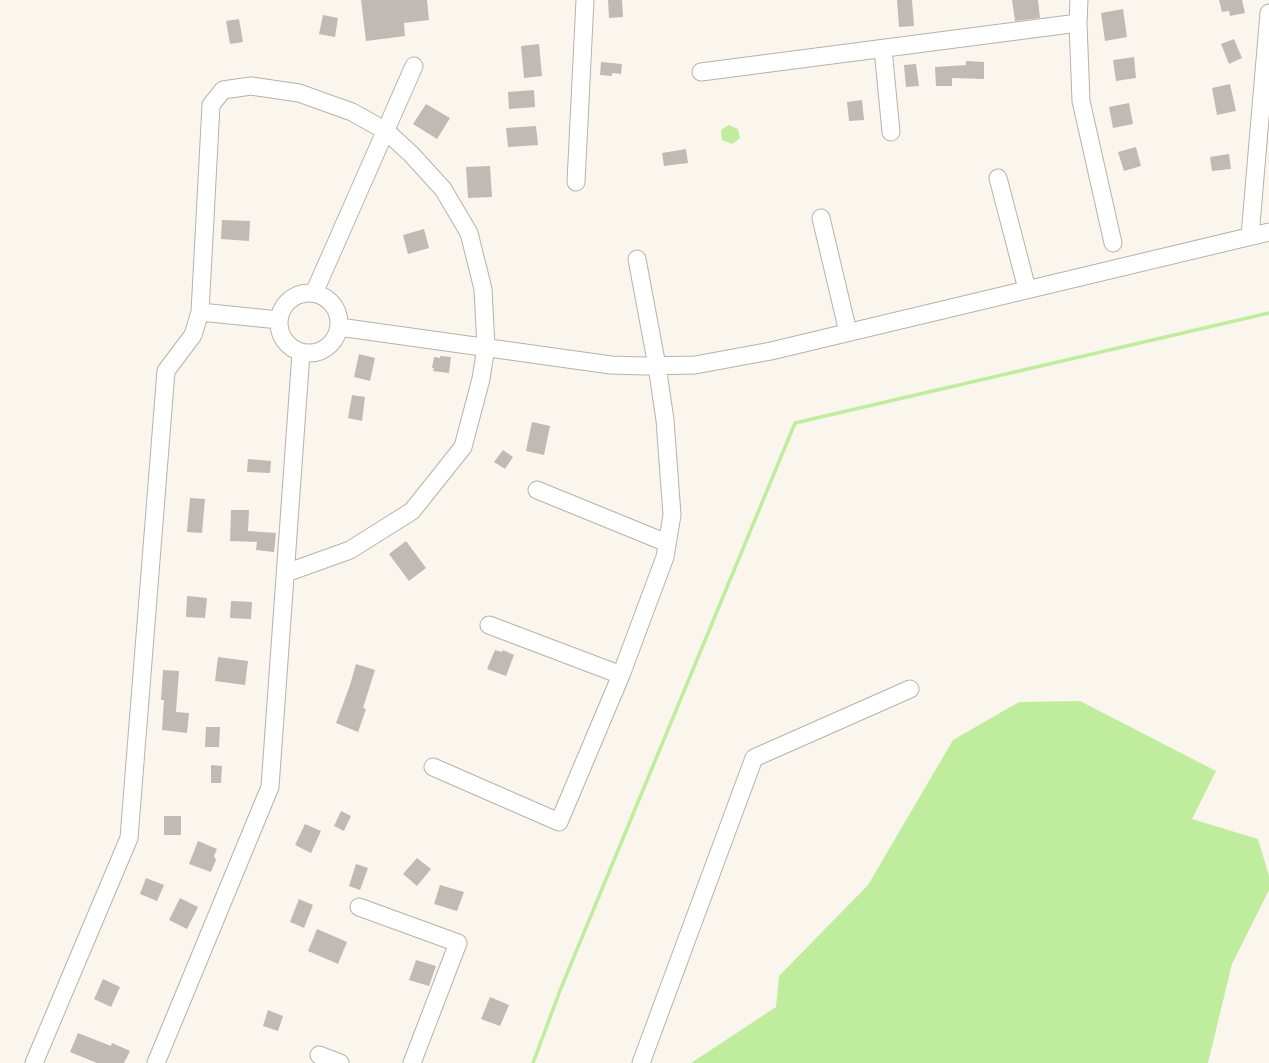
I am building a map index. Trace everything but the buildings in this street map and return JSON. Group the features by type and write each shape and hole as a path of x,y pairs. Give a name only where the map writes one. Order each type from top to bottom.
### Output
{"street":[{"path":"576,182 585,0"},
{"path":"1079,0 1078,23 1081,101 1114,242"},
{"path":"1250,236 1269,13"},
{"path":"701,72 1078,23"},
{"path":"883,49 891,132"},
{"path":"314,293 414,66"},
{"path":"34,1063 130,838 166,371 192,335 200,312 211,105 223,90 251,86 299,93 352,112 386,131 411,154 443,189 469,233 483,289 486,347 481,380 463,447 412,511 350,550 286,573"},
{"path":"998,178 1027,289"},
{"path":"821,218 848,332"},
{"path":"339,327 611,365 695,365 771,351 1269,232"},
{"path":"433,767 559,822 621,675 665,557 672,515 665,420 657,366 637,259"},
{"path":"314,293 328,299 337,312 339,327 333,343 318,352 301,353 284,340 279,320 285,305 298,295 314,293"},
{"path":"200,312 279,320"},
{"path":"156,1063 270,787 301,353"},
{"path":"537,490 667,543"},
{"path":"489,625 621,675"},
{"path":"640,1063 754,758 910,689"},
{"path":"359,907 458,943 412,1063"},
{"path":"318,1055 340,1063"}],"shaded area":[{"path":"729,125 738,129 740,138 732,144 722,140 721,130"},
{"path":"1080,701 1216,771 1192,819 1258,839 1269,876 1269,890 1232,964 1208,1063 691,1063 776,1007 779,976 868,885 953,740 1019,702"}],"waterway":[{"path":"533,1063 561,988 795,423 1269,313"}]}
